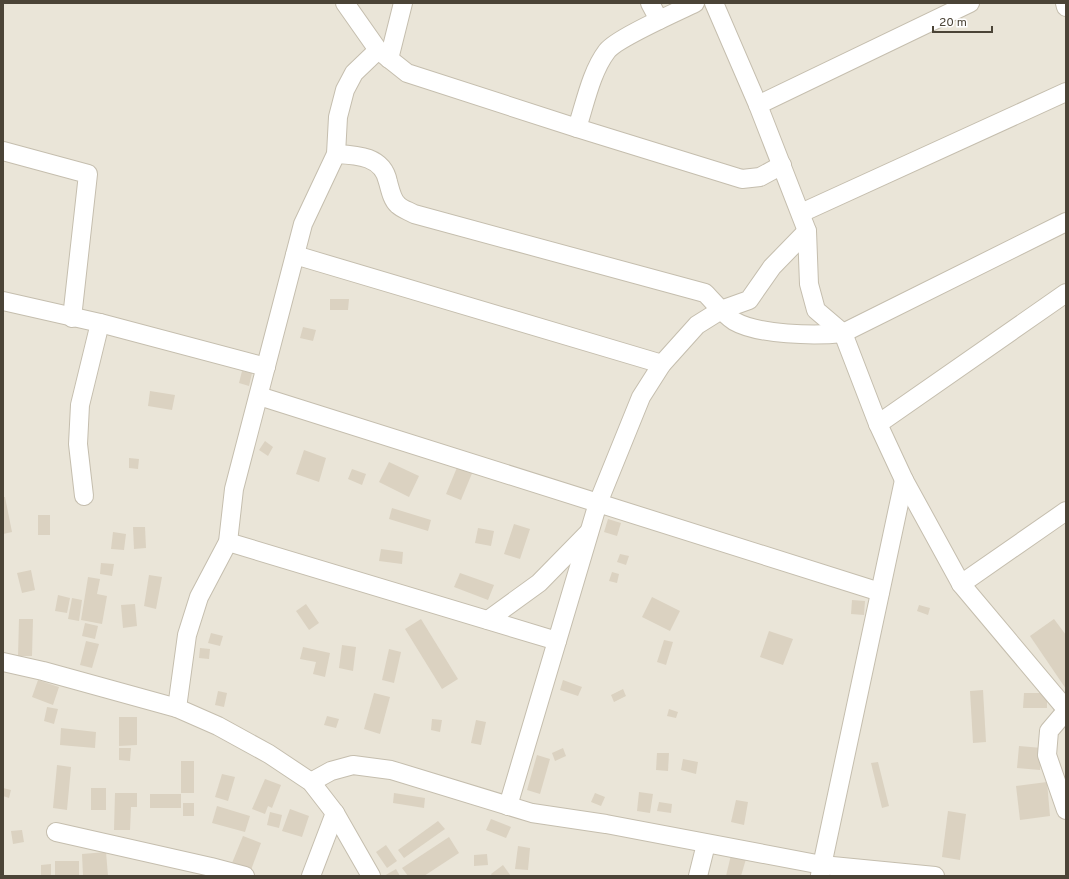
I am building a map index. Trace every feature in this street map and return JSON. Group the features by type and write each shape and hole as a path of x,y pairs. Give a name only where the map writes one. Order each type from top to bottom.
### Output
{"street":[{"path":"346,3 352,16 384,55 407,73 742,179 760,177 782,165"},
{"path":"177,708 189,628 199,597 228,542 234,489 303,224 336,154 338,117 345,90 354,73 384,55 403,3"},
{"path":"650,3 659,20"},
{"path":"577,128 598,68 607,50 659,20 695,3"},
{"path":"714,3 758,105 807,230 809,284 816,310 843,334 878,424 904,480 961,584 1066,710 1049,731 1047,755 1066,810"},
{"path":"758,105 970,3"},
{"path":"1065,3 1066,7"},
{"path":"800,213 1066,92"},
{"path":"3,151 88,174 72,318"},
{"path":"336,154 363,156 378,163 388,179 390,191 397,205 414,214 705,293 734,321 754,329 823,335 843,334 1066,222"},
{"path":"508,806 598,503 641,397 662,364 697,325 721,310 749,300 772,267 807,230"},
{"path":"296,255 662,364"},
{"path":"878,424 1066,292"},
{"path":"3,301 100,324 266,367"},
{"path":"84,496 78,444 80,405 100,324"},
{"path":"259,396 880,592"},
{"path":"821,870 904,480"},
{"path":"961,584 1066,512"},
{"path":"488,620 539,583 590,531"},
{"path":"228,542 557,641"},
{"path":"3,662 43,671 177,708 218,726 269,754 311,782 335,813 371,876"},
{"path":"311,782 331,771 353,765 391,770 532,812 606,824 706,844 821,870 935,876"},
{"path":"311,876 335,813"},
{"path":"56,832 245,876"},
{"path":"698,876 706,844"}],"shaded area":[{"path":"3,3 1066,3 1066,876 3,876"}],"building":[{"path":"330,299 349,299 348,310 330,310"},
{"path":"303,327 316,330 313,341 300,338"},
{"path":"242,371 252,373 249,386 239,383"},
{"path":"150,391 175,395 172,410 148,406"},
{"path":"265,441 273,447 268,456 259,450"},
{"path":"304,450 326,458 319,482 296,474"},
{"path":"129,458 139,459 138,469 129,468"},
{"path":"389,462 419,476 409,497 379,482"},
{"path":"458,465 473,471 461,500 446,494"},
{"path":"352,469 366,474 362,485 348,479"},
{"path":"3,497 5,497 12,532 3,534"},
{"path":"392,508 431,520 428,531 389,519"},
{"path":"38,515 50,515 50,535 38,535"},
{"path":"608,519 621,523 617,536 604,532"},
{"path":"514,524 530,529 520,559 504,554"},
{"path":"133,527 145,527 146,548 134,549"},
{"path":"478,528 494,531 491,546 475,543"},
{"path":"113,532 126,534 124,550 111,549"},
{"path":"381,549 403,552 402,564 379,561"},
{"path":"620,554 629,556 626,565 617,562"},
{"path":"101,563 114,564 112,576 100,574"},
{"path":"31,570 35,590 22,593 17,573"},
{"path":"612,572 619,574 617,583 609,581"},
{"path":"460,573 494,585 488,600 454,587"},
{"path":"149,575 162,577 156,609 144,606"},
{"path":"88,577 100,579 97,594 107,596 102,624 81,620"},
{"path":"58,595 70,598 67,613 55,611"},
{"path":"652,597 680,611 670,631 642,617"},
{"path":"72,598 82,600 79,621 68,619"},
{"path":"852,600 865,601 864,615 851,614"},
{"path":"135,604 137,626 123,628 121,605"},
{"path":"306,604 319,623 309,630 296,611"},
{"path":"919,605 930,608 928,615 917,611"},
{"path":"19,619 33,619 32,656 18,656"},
{"path":"421,619 458,679 442,689 405,629"},
{"path":"1054,619 1066,635 1066,689 1030,636"},
{"path":"85,623 98,626 95,639 82,636"},
{"path":"769,631 793,639 783,665 760,657"},
{"path":"211,633 223,636 220,646 208,643"},
{"path":"664,640 673,642 666,665 657,662"},
{"path":"86,641 99,644 92,668 80,665"},
{"path":"342,645 356,647 353,671 339,668"},
{"path":"303,647 330,653 325,677 313,674 316,662 300,659"},
{"path":"200,648 210,649 209,659 199,658"},
{"path":"389,649 401,652 394,683 382,680"},
{"path":"38,680 59,687 53,705 32,697"},
{"path":"563,680 582,687 578,696 560,690"},
{"path":"623,689 626,696 614,702 611,695"},
{"path":"983,690 986,742 973,743 970,691"},
{"path":"218,691 227,693 224,707 215,705"},
{"path":"374,693 390,697 380,734 364,729"},
{"path":"1024,693 1047,693 1047,708 1023,708"},
{"path":"47,707 58,709 54,724 44,721"},
{"path":"669,709 678,712 676,718 667,716"},
{"path":"327,716 339,719 336,728 324,725"},
{"path":"119,717 137,717 137,745 119,746"},
{"path":"432,719 442,720 440,732 431,730"},
{"path":"476,720 486,722 481,745 471,743"},
{"path":"61,728 96,732 95,748 60,745"},
{"path":"1019,746 1042,748 1040,770 1017,768"},
{"path":"119,748 131,748 130,761 119,760"},
{"path":"563,748 566,756 555,761 552,753"},
{"path":"657,753 669,753 668,771 656,770"},
{"path":"537,755 550,759 540,794 527,790"},
{"path":"683,759 698,762 696,774 681,770"},
{"path":"181,761 194,761 194,793 181,793"},
{"path":"878,762 889,806 882,808 871,763"},
{"path":"57,765 71,767 67,810 53,808"},
{"path":"222,774 235,777 228,801 215,797"},
{"path":"265,779 281,785 272,808 268,806 265,814 252,809"},
{"path":"1047,782 1050,816 1020,820 1016,786"},
{"path":"3,788 11,790 9,798 3,796"},
{"path":"91,788 106,788 106,810 91,810"},
{"path":"639,792 653,794 650,813 637,811"},
{"path":"115,793 137,793 137,807 131,807 130,830 114,830"},
{"path":"394,793 425,798 424,808 393,803"},
{"path":"595,793 605,797 601,806 591,802"},
{"path":"150,794 181,794 181,808 150,808"},
{"path":"736,800 748,802 744,825 731,822"},
{"path":"659,802 672,804 671,813 657,811"},
{"path":"183,803 194,803 194,816 183,816"},
{"path":"217,806 250,816 245,832 212,823"},
{"path":"290,809 309,816 302,837 282,831"},
{"path":"948,811 966,814 960,860 942,857"},
{"path":"270,812 282,815 279,828 267,825"},
{"path":"491,819 511,827 506,838 486,830"},
{"path":"438,821 445,829 404,858 398,850"},
{"path":"22,830 24,842 13,844 11,831"},
{"path":"243,836 261,843 251,870 232,863"},
{"path":"449,837 459,853 424,876 408,876 402,868"},
{"path":"386,845 397,861 387,868 376,852"},
{"path":"518,846 530,848 528,870 515,869"},
{"path":"106,852 108,876 83,876 82,854"},
{"path":"487,854 488,865 474,866 474,855"},
{"path":"731,855 746,859 741,876 726,876"},
{"path":"55,861 79,861 79,876 55,876"},
{"path":"51,864 51,876 41,876 41,865"},
{"path":"503,865 511,876 492,876 491,874"},
{"path":"396,869 400,876 384,876"}]}
